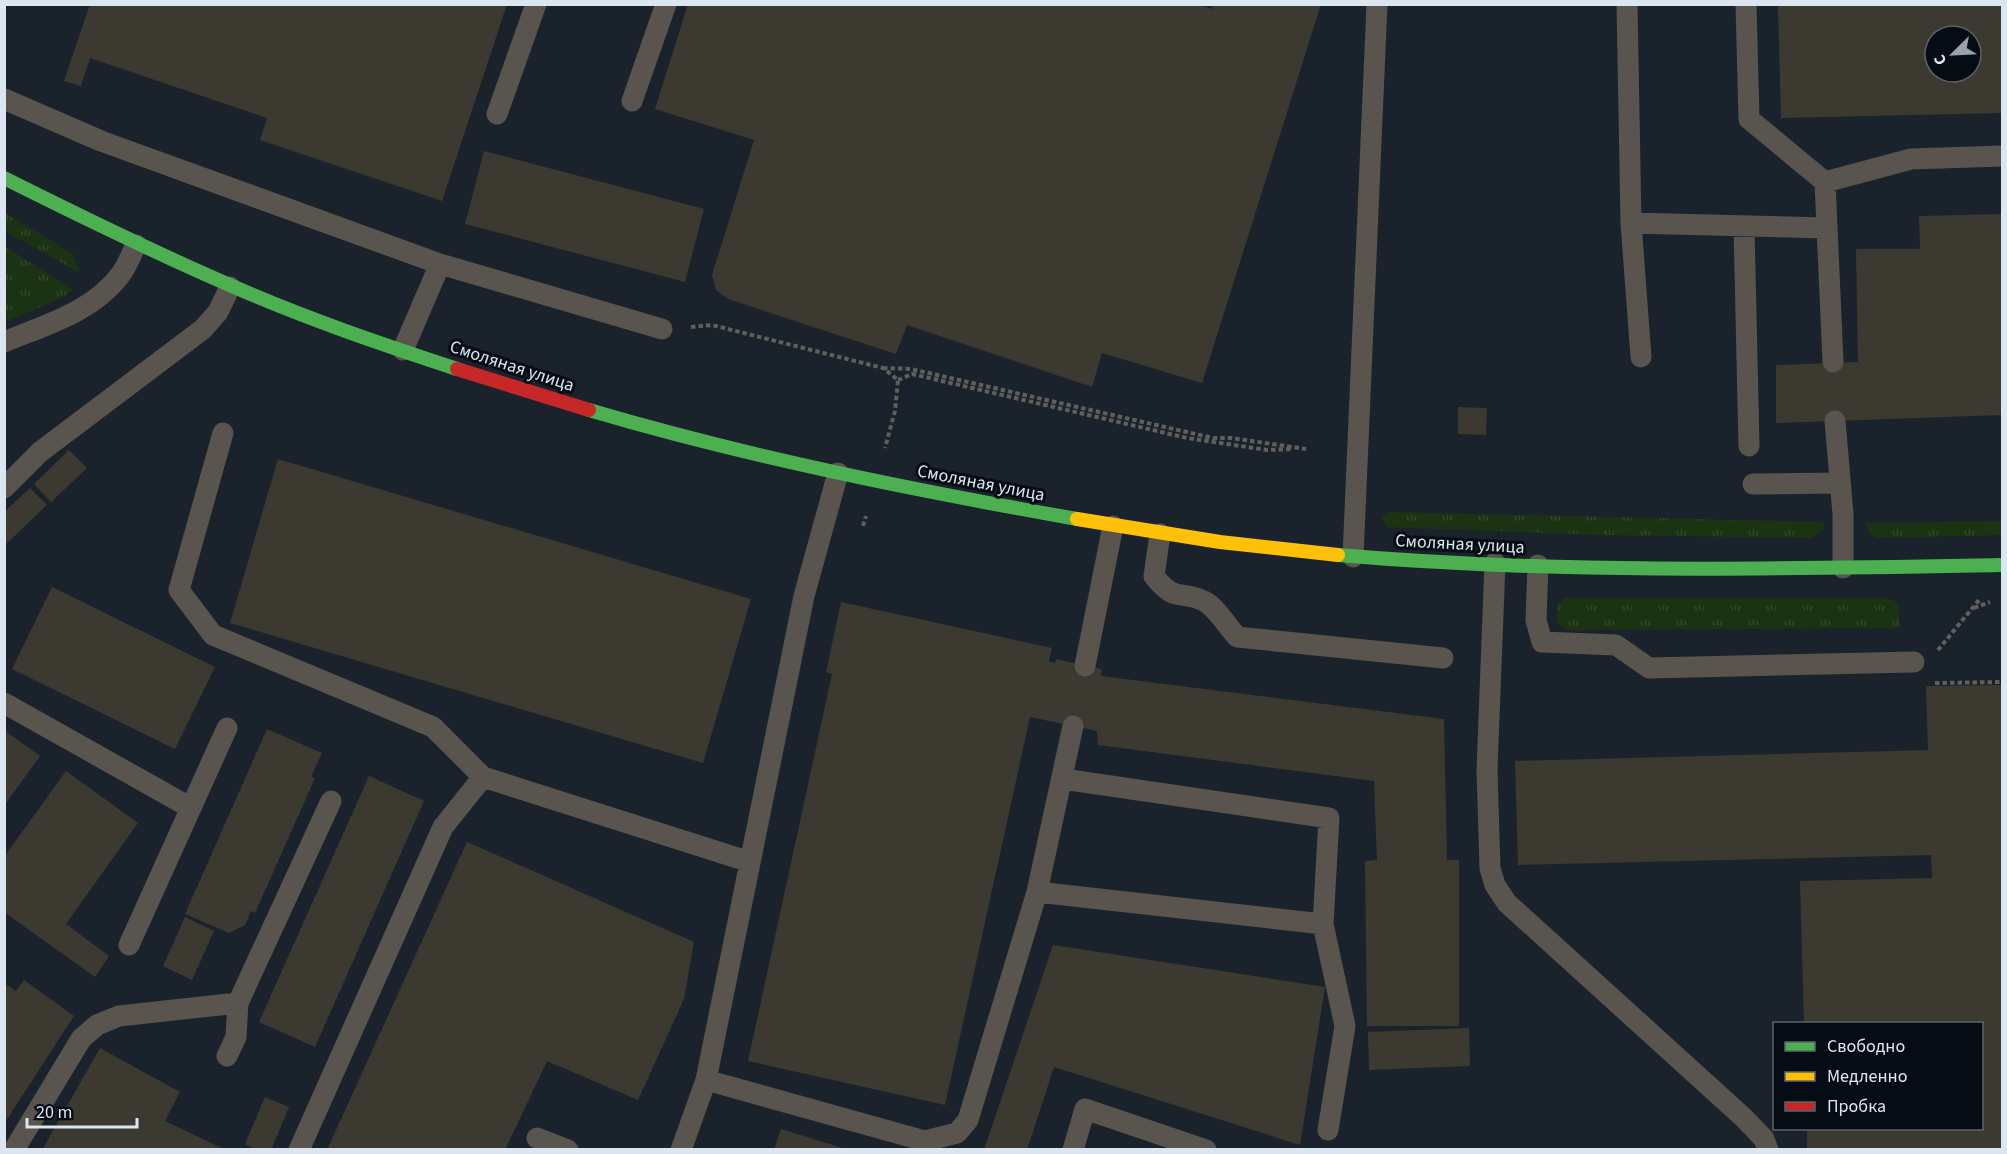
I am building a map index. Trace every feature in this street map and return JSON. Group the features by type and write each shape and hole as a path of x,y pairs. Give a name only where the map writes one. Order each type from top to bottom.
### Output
{"street":[{"name":"Смоляная улица","path":"4,178 136,245 230,287 403,350 674,435 877,481 1160,534 1353,557 1646,570 2002,565"}],"lane":[{"path":"497,114 536,4"},
{"path":"632,100 666,4"},
{"path":"1353,557 1377,4"},
{"path":"1627,4 1631,223 1641,357"},
{"path":"1746,4 1749,119 1825,182 1833,362"},
{"path":"4,99 101,141 440,264 662,329"},
{"path":"1825,182 1911,159 2002,156"},
{"path":"1631,223 1827,228"},
{"path":"1744,227 1749,446"},
{"path":"4,342 81,309 104,292 122,274 136,245"},
{"path":"403,350 440,264"},
{"path":"4,488 40,452 203,329 218,312 230,287"},
{"path":"1834,420 1844,568"},
{"path":"223,434 179,590 213,634 433,727 483,777 750,862"},
{"path":"681,1149 706,1080 804,596 838,473"},
{"path":"1753,484 1840,483"},
{"path":"1085,666 1113,526"},
{"path":"1160,534 1154,576 1162,587 1173,595 1205,602 1237,637 1443,658"},
{"path":"1495,563 1487,770 1490,868 1494,885 1507,903 1744,1118 1764,1139 1768,1149"},
{"path":"1538,565 1536,620 1542,642 1616,645 1650,668 1914,662"},
{"path":"4,703 191,808"},
{"path":"706,1080 924,1145 957,1133 968,1120 1037,892 1073,726"},
{"path":"129,945 227,728"},
{"path":"299,1149 443,827 483,777"},
{"path":"1062,779 1329,818 1323,924 1345,1026 1328,1130"},
{"path":"227,1056 236,1037 238,1003 331,801"},
{"path":"1037,892 1323,924"},
{"path":"14,1149 81,1039 97,1024 119,1016 238,1003"},
{"path":"1072,1149 1085,1110 1206,1149"},
{"path":"537,1138 568,1149"}],"path":[{"path":"662,329 712,325 883,368 911,369 1213,438 1231,438 1306,449 1267,450 1228,442 1194,439 912,374 898,380"},
{"path":"883,368 898,380"},
{"path":"863,526 895,411 898,380"},
{"path":"1982,597 1929,660 1914,662 1920,684 2002,682"},
{"path":"1973,608 1991,602"}],"green space":[{"path":"5,213 73,254 80,273 5,231"},
{"path":"4,247 73,289 63,297 5,322"},
{"path":"1388,512 1825,522 1823,529 1812,538 1603,535 1387,527 1382,518"},
{"path":"2002,521 2002,535 1879,538 1872,536 1864,523"},
{"path":"1564,598 1887,598 1898,603 1900,628 1569,630 1564,629 1557,621 1557,605"}],"building":[{"path":"90,4 507,4 442,201 260,140 267,118 90,58 81,86 64,81"},
{"path":"688,4 1197,4 1212,9 1213,4 1321,4 1202,383 1102,353 1092,387 907,325 896,354 728,299 716,290 712,275 754,140 655,109"},
{"path":"2002,5 2002,113 1781,118 1778,6"},
{"path":"484,151 704,209 685,282 465,224"},
{"path":"2002,214 2002,415 1776,423 1776,365 1858,362 1856,249 1920,249 1919,216"},
{"path":"1458,407 1487,408 1486,435 1458,434"},
{"path":"69,450 87,468 51,502 34,484"},
{"path":"278,459 751,599 703,763 230,623"},
{"path":"30,488 47,505 4,546 4,512"},
{"path":"52,587 215,667 175,749 12,669"},
{"path":"841,602 1052,648 1049,661 1055,663 1056,659 1102,669 1101,676 1444,719 1447,860 1459,860 1459,1026 1367,1026 1365,861 1377,860 1374,781 1098,745 1097,731 1030,717 945,1105 748,1061 832,674 826,672"},
{"path":"2002,685 2002,1150 1807,1150 1807,1130 1983,1130 1983,1022 1804,1022 1800,881 1932,878 1931,855 1518,865 1515,761 1928,750 1926,686"},
{"path":"267,729 322,753 311,777 315,778 255,913 251,911 245,925 229,933 185,914"},
{"path":"4,730 40,756 4,806"},
{"path":"66,771 138,823 66,924 109,956 95,977 4,912 4,857"},
{"path":"369,776 424,801 315,1047 259,1022"},
{"path":"467,842 694,942 684,999 638,1100 547,1061 505,1150 327,1150"},
{"path":"185,917 214,931 192,980 163,966"},
{"path":"1053,945 1325,987 1300,1145 1054,1067 1027,1150 984,1150"},
{"path":"24,980 74,1016 4,1124 4,983 16,991"},
{"path":"1469,1028 1470,1066 1369,1070 1368,1032"},
{"path":"100,1048 180,1092 165,1121 226,1150 42,1150"},
{"path":"265,1097 289,1107 271,1150 257,1150 245,1144"},
{"path":"781,1129 846,1149 846,1150 774,1150"}],"traffic: fast":[{"path":"4,178 209,276 347,332 457,369"},
{"path":"589,410 709,443 831,471 1077,519"},
{"path":"1338,555 1587,568 1753,569 2002,565"}],"traffic: slow":[{"path":"1077,519 1220,542 1338,555"}],"traffic: jam":[{"path":"457,369 589,410"}]}
